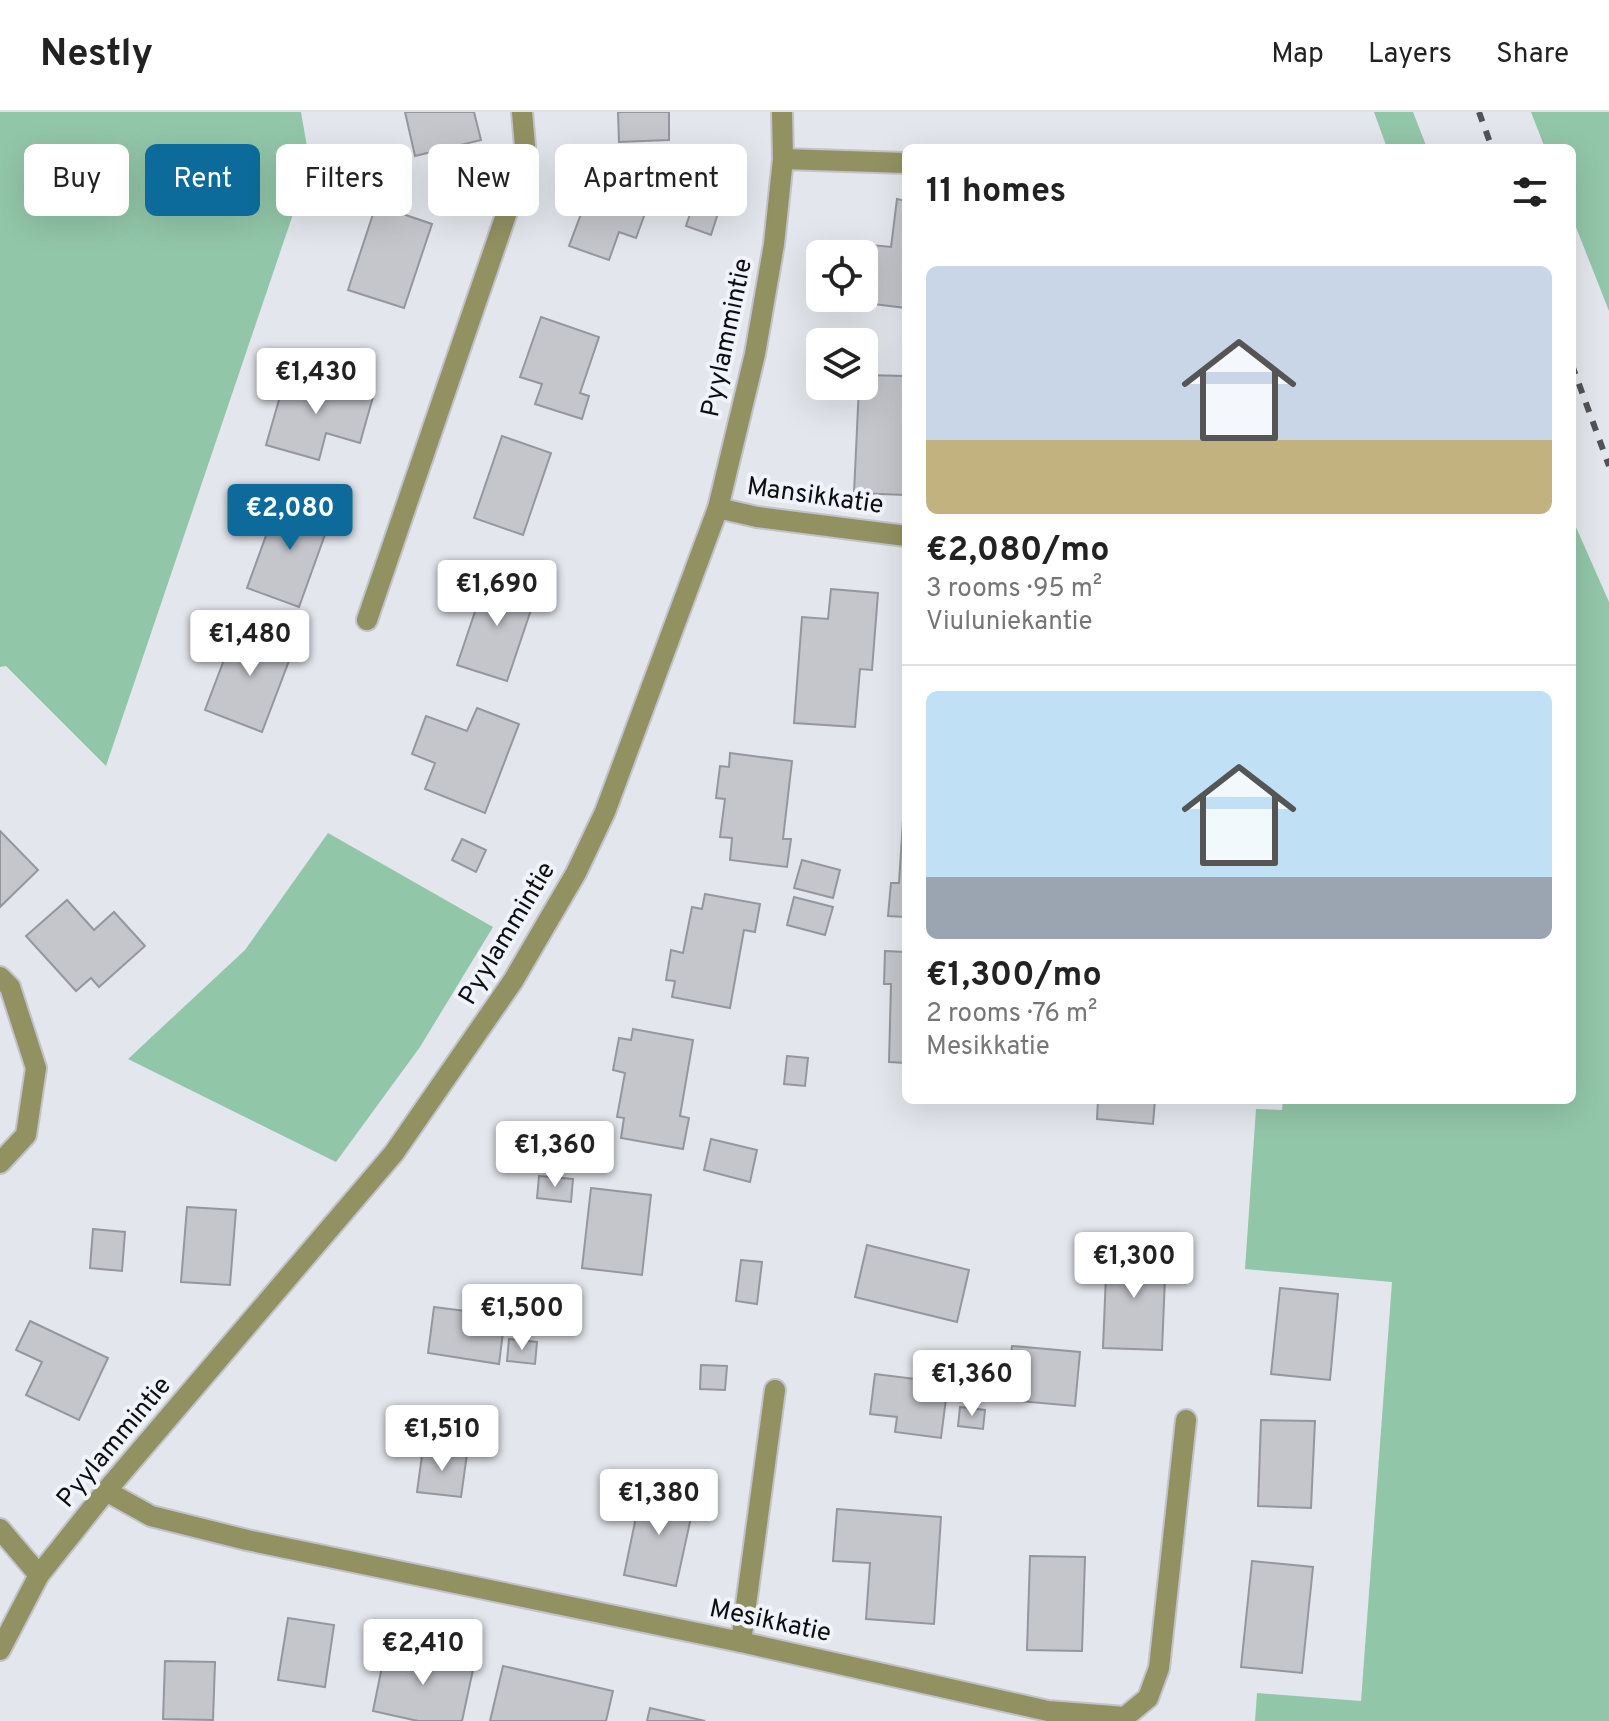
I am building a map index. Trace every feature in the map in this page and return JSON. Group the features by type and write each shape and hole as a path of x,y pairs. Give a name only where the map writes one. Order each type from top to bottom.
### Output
{"street":[{"path":"367,620 519,177 525,146 522,112"},
{"name":"Pyylammintie","path":"0,1650 39,1575 106,1491 394,1153 513,981 576,873 605,812 718,508 755,354 774,244 783,159 782,112"},
{"path":"783,159 902,163"},
{"name":"Mansikkatie","path":"718,508 757,517 902,535"},
{"path":"0,977 10,987 36,1068 26,1135 0,1163"},
{"path":"741,1642 775,1390"},
{"name":"Mesikkatie","path":"106,1491 151,1516 247,1540 741,1642 1048,1711 1125,1717 1148,1698 1159,1668 1186,1420"},
{"path":"0,1529 39,1575"}],"green space":[{"path":"0,112 301,112 307,144 276,144 276,216 292,216 106,766 6,666 0,667"},
{"path":"1374,112 1413,112 1425,144 1386,144"},
{"path":"1531,112 1609,112 1609,311 1576,227 1576,144 1543,144"},
{"path":"1576,527 1609,602 1609,1721 1255,1721 1257,1693 1361,1701 1392,1282 1245,1269 1256,1109 1282,1110 1283,1104 1576,1104"},
{"path":"328,833 493,927 420,1047 336,1162 128,1059 245,950"}],"building":[{"path":"405,112 474,112 481,140 464,144 428,144 428,153 415,156"},
{"path":"618,112 669,112 669,140 619,142"},
{"path":"897,199 902,200 902,308 878,305 878,246 891,247"},
{"path":"372,216 408,216 432,224 404,308 348,290"},
{"path":"580,216 644,216 636,238 619,232 609,260 569,246"},
{"path":"689,216 717,216 711,235 686,226"},
{"path":"541,317 599,337 580,393 589,396 582,419 535,404 542,384 520,377"},
{"path":"287,372 373,397 360,443 326,433 319,460 266,445"},
{"path":"878,375 902,376 902,495 854,493 858,400 878,400"},
{"path":"502,436 551,453 523,535 474,518"},
{"path":"280,497 332,515 299,607 247,588"},
{"path":"487,576 537,592 507,681 457,665"},
{"path":"831,589 878,593 872,670 860,669 855,727 794,723 802,617 828,619"},
{"path":"238,623 295,645 262,732 205,710"},
{"path":"477,708 519,724 485,813 425,789 435,763 412,754 426,716 467,731"},
{"path":"730,753 792,761 783,839 791,839 787,867 730,860 732,838 720,837 725,799 716,798 720,766 729,767"},
{"path":"0,831 38,870 0,907"},
{"path":"902,836 902,917 888,916 891,883 899,883"},
{"path":"462,839 486,850 476,872 452,860"},
{"path":"802,860 840,870 833,898 794,888"},
{"path":"705,894 760,904 755,932 744,930 730,1008 672,997 675,981 666,980 671,950 683,953 692,907 702,909"},
{"path":"794,897 833,907 825,935 787,925"},
{"path":"67,900 94,930 114,912 145,946 99,987 91,978 76,991 26,936"},
{"path":"885,951 902,952 902,1063 889,1062 891,984 884,984"},
{"path":"633,1029 693,1040 680,1116 689,1118 683,1149 621,1138 624,1118 617,1117 625,1073 613,1070 619,1038 631,1040"},
{"path":"787,1056 808,1058 805,1086 784,1084"},
{"path":"1098,1104 1155,1104 1153,1124 1097,1119"},
{"path":"711,1139 757,1150 750,1182 704,1170"},
{"path":"539,1176 573,1179 571,1202 537,1198"},
{"path":"591,1188 651,1195 642,1275 582,1268"},
{"path":"187,1207 236,1210 230,1285 181,1282"},
{"path":"93,1229 125,1232 122,1271 90,1268"},
{"path":"867,1245 969,1270 957,1322 855,1297"},
{"path":"1107,1250 1166,1253 1162,1350 1103,1348"},
{"path":"741,1260 762,1262 757,1304 736,1301"},
{"path":"1280,1288 1338,1294 1330,1380 1271,1374"},
{"path":"434,1307 505,1316 499,1364 428,1353"},
{"path":"30,1321 108,1358 79,1420 26,1395 42,1362 16,1350"},
{"path":"509,1339 537,1342 535,1364 507,1361"},
{"path":"1012,1346 1080,1352 1075,1406 1007,1400"},
{"path":"701,1365 727,1366 725,1390 700,1389"},
{"path":"875,1374 948,1383 941,1438 895,1432 897,1417 870,1414"},
{"path":"960,1407 985,1410 983,1429 958,1426"},
{"path":"1261,1420 1315,1421 1311,1508 1258,1506"},
{"path":"423,1448 467,1454 461,1497 417,1492"},
{"path":"642,1488 695,1499 676,1586 624,1575"},
{"path":"837,1509 941,1517 934,1624 866,1619 870,1563 833,1561"},
{"path":"1030,1556 1085,1557 1082,1651 1027,1650"},
{"path":"1252,1561 1313,1567 1302,1673 1241,1667"},
{"path":"288,1618 334,1625 325,1687 278,1680"},
{"path":"386,1647 474,1665 462,1721 418,1721 373,1711"},
{"path":"165,1661 215,1662 213,1720 163,1719"},
{"path":"503,1666 613,1691 606,1721 490,1721"},
{"path":"650,1708 705,1721 647,1721"}],"railway":[{"path":"1479,112 1491,144"},
{"path":"1576,376 1609,466"}]}
